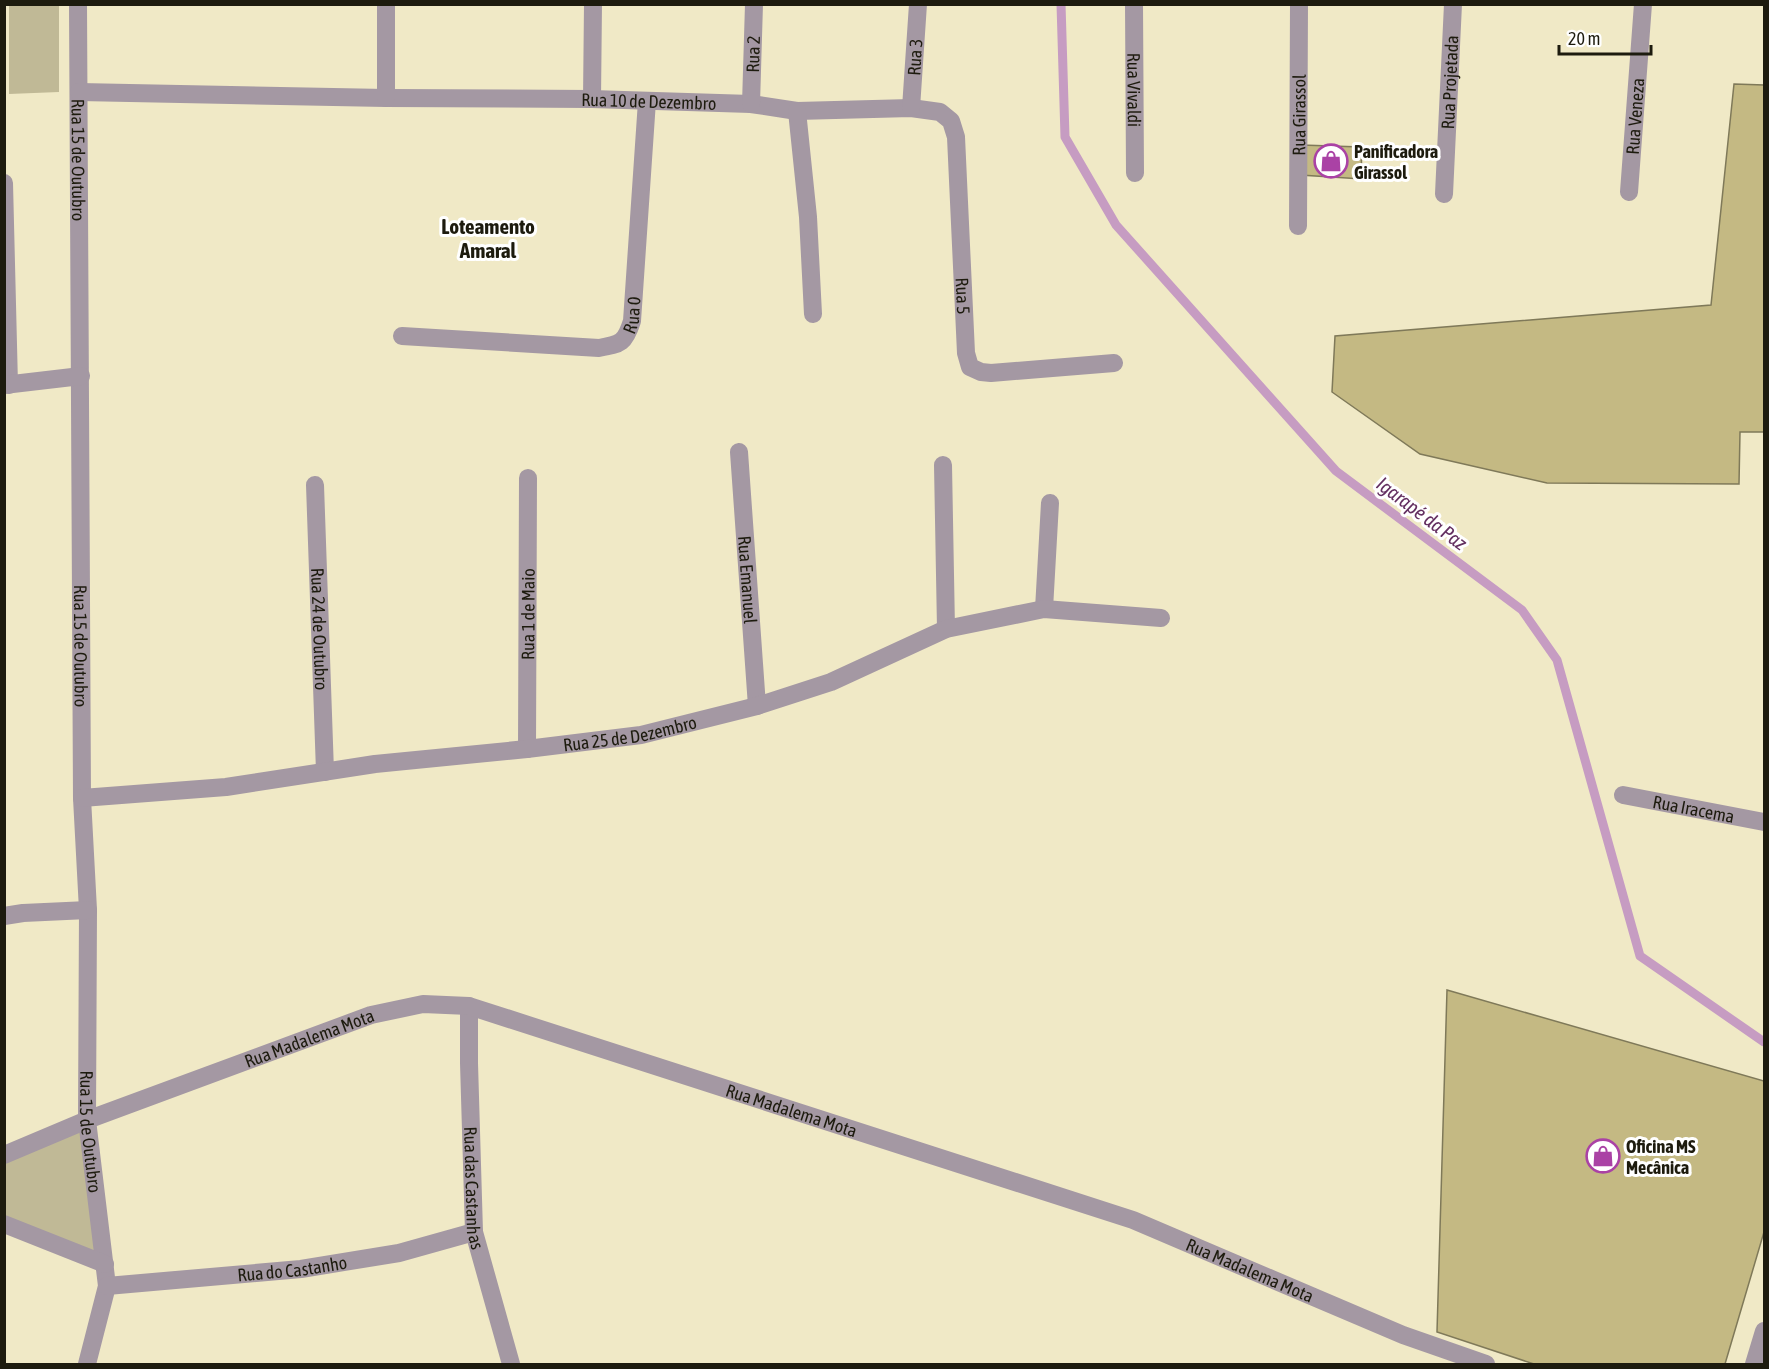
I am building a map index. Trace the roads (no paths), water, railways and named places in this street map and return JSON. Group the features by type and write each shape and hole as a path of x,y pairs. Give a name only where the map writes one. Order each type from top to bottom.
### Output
{"street":[{"name":"Rua 15 de Outubro","path":"78,4 82,798 88,910 87,1120 108,1286"},
{"path":"386,4 386,98"},
{"path":"592,99 593,4"},
{"name":"Rua 2","path":"751,104 754,4"},
{"name":"Rua 3","path":"911,108 918,4"},
{"name":"Rua Vivaldi","path":"1134,4 1135,173"},
{"name":"Rua Girassol","path":"1298,226 1299,4"},
{"name":"Rua Projetada","path":"1444,194 1453,4"},
{"name":"Rua Veneza","path":"1629,192 1643,4"},
{"name":"Rua 10 de Dezembro","path":"79,92 386,98 592,99 751,104 797,111 911,108"},
{"name":"Rua 0","path":"402,336 599,348 617,345 627,336 632,321 647,101"},
{"name":"Rua 5","path":"911,108 940,112 951,122 956,137 966,353 970,367 991,373 1114,363"},
{"path":"797,111 808,218 813,314"},
{"path":"4,183 7,385 81,376"},
{"name":"Rua Emanuel","path":"739,452 757,706"},
{"path":"943,465 946,629"},
{"name":"Rua 1 de Maio","path":"527,749 528,478"},
{"name":"Rua 24 de Outubro","path":"315,485 325,772"},
{"path":"1044,609 1050,503"},
{"name":"Rua 25 de Dezembro","path":"82,798 226,787 375,764 641,735 757,706 831,682 946,629 1044,609 1161,618"},
{"name":"Rua Iracema","path":"1623,795 1764,822"},
{"path":"4,916 88,910"},
{"name":"Rua Madalema Mota","path":"4,1155 87,1120 371,1015 423,1004 469,1006 1133,1220 1403,1335 1486,1365"},
{"name":"Rua das Castanhas","path":"469,1006 474,1232 511,1365"},
{"path":"4,1224 105,1264"},
{"name":"Rua do Castanho","path":"108,1286 301,1269 399,1253 474,1232"},
{"path":"87,1365 108,1286"},
{"path":"1754,1365 1764,1331"}],"waterway":[{"name":"Igarapé da Paz","path":"1061,4 1065,137 1116,225 1336,471 1522,610 1557,660 1640,956 1764,1042"}],"place":[{"name":"Panificadora Girassol","path":"1331,161"},
{"name":"Oficina MS Mecânica","path":"1603,1156"}],"district":[{"name":"Loteamento Amaral","path":"488,238"}]}
